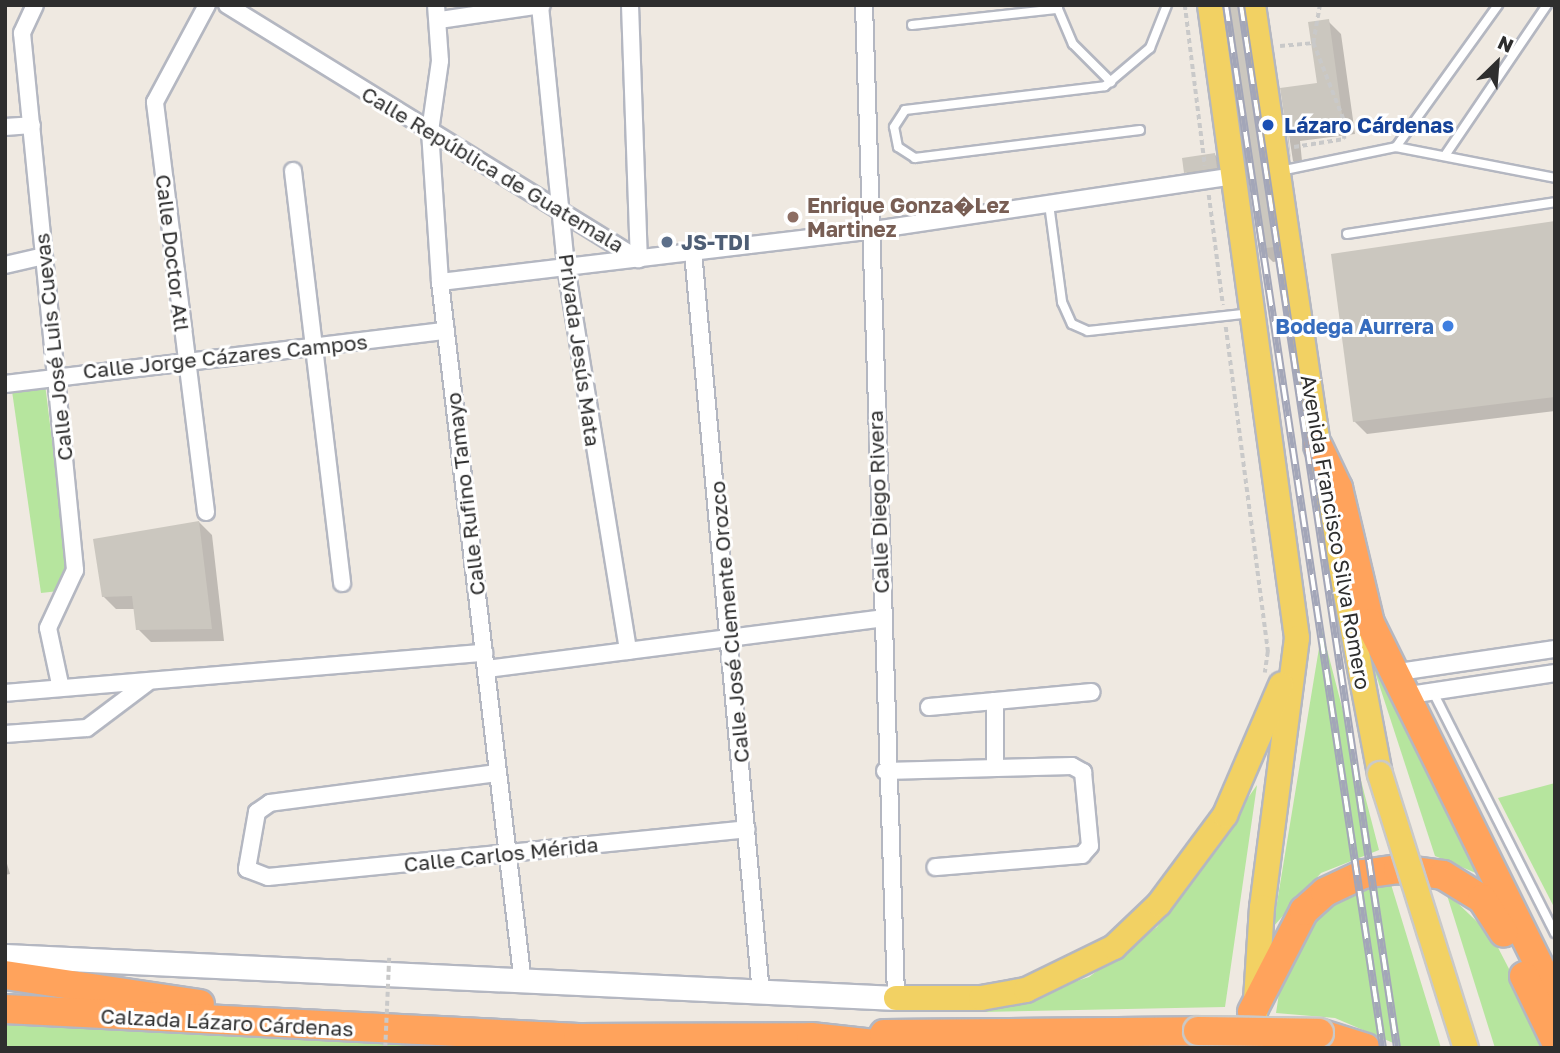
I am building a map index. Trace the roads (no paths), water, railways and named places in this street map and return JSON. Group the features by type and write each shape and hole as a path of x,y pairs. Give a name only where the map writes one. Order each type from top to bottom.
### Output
{"highway":[{"path":"1318,446 1338,488 1370,623 1397,685 1555,997"},
{"path":"1252,1012 1280,948 1314,901 1363,874 1415,869 1456,882 1493,912 1555,1040"},
{"path":"5,975 379,1039"},
{"name":"Calzada Lázaro Cárdenas","path":"5,1009 379,1039 811,1037 910,1048"},
{"path":"811,1037 998,1029 1319,1033 1366,1048"}],"main road":[{"path":"1210,5 1236,176 1297,638 1252,1012 1253,1048"},
{"name":"Avenida Francisco Silva Romero","path":"1253,5 1318,446 1380,774 1466,1048"},
{"path":"5,956 896,998 981,998 1026,990 1114,947 1159,904 1225,815 1266,730 1297,638"}],"street":[{"name":"Calle José Luis Cuevas","path":"35,5 22,33 75,570 48,628 60,684"},
{"name":"Calle Doctor Atl","path":"206,512 155,102 207,5"},
{"name":"Calle República de Guatemala","path":"227,5 430,131 564,208 639,259 867,231 1236,176"},
{"path":"438,13 541,5"},
{"name":"Privada Jesús Mata","path":"541,5 564,208 566,267 628,651"},
{"path":"440,282 639,259 630,5"},
{"name":"Calle Diego Rivera","path":"864,5 867,231 883,618 885,771 896,998"},
{"name":"Calle Rufino Tamayo","path":"438,13 430,131 440,282 523,982"},
{"path":"5,127 32,125"},
{"path":"293,171 342,583"},
{"name":"Calle José Clemente Orozco","path":"693,252 731,635 761,993"},
{"path":"5,265 44,256"},
{"name":"Calle Jorge Cázares Campos","path":"5,384 56,374 446,331"},
{"path":"5,693 60,684 147,683 628,651 731,635 883,618"},
{"path":"1397,685 1555,649"},
{"path":"1529,653 1531,676"},
{"path":"1397,685 1433,692 1555,673"},
{"path":"5,734 87,728 147,683"},
{"path":"929,707 1092,692"},
{"path":"995,701 995,768"},
{"path":"885,771 1080,769 1089,849 1082,855 936,867"},
{"name":"Calle Carlos Mérida","path":"498,773 270,803 257,812 246,866 255,876 747,829"}],"lane":[{"path":"1140,130 915,158 902,153 895,137 898,116 905,110 1111,82 1150,48 1167,5"},
{"path":"1396,147 1498,5"},
{"path":"1446,154 1547,5"},
{"path":"912,25 1058,9 1073,44 1111,82"},
{"path":"1279,172 1396,147 1446,154 1555,178"},
{"path":"1347,234 1555,202"},
{"path":"1049,204 1062,302 1072,324 1087,331 1254,313"},
{"path":"1433,692 1555,933"}],"railway":[{"path":"1226,5 1383,1048"},
{"path":"1241,5 1397,1048"}],"place":[{"name":"Lázaro Cárdenas","path":"1268,125"},
{"name":"Enrique Gonza�Lez Martinez","path":"793,217"},
{"name":"JS-TDI","path":"667,242"},
{"name":"Bodega Aurrera","path":"1448,326"}]}
